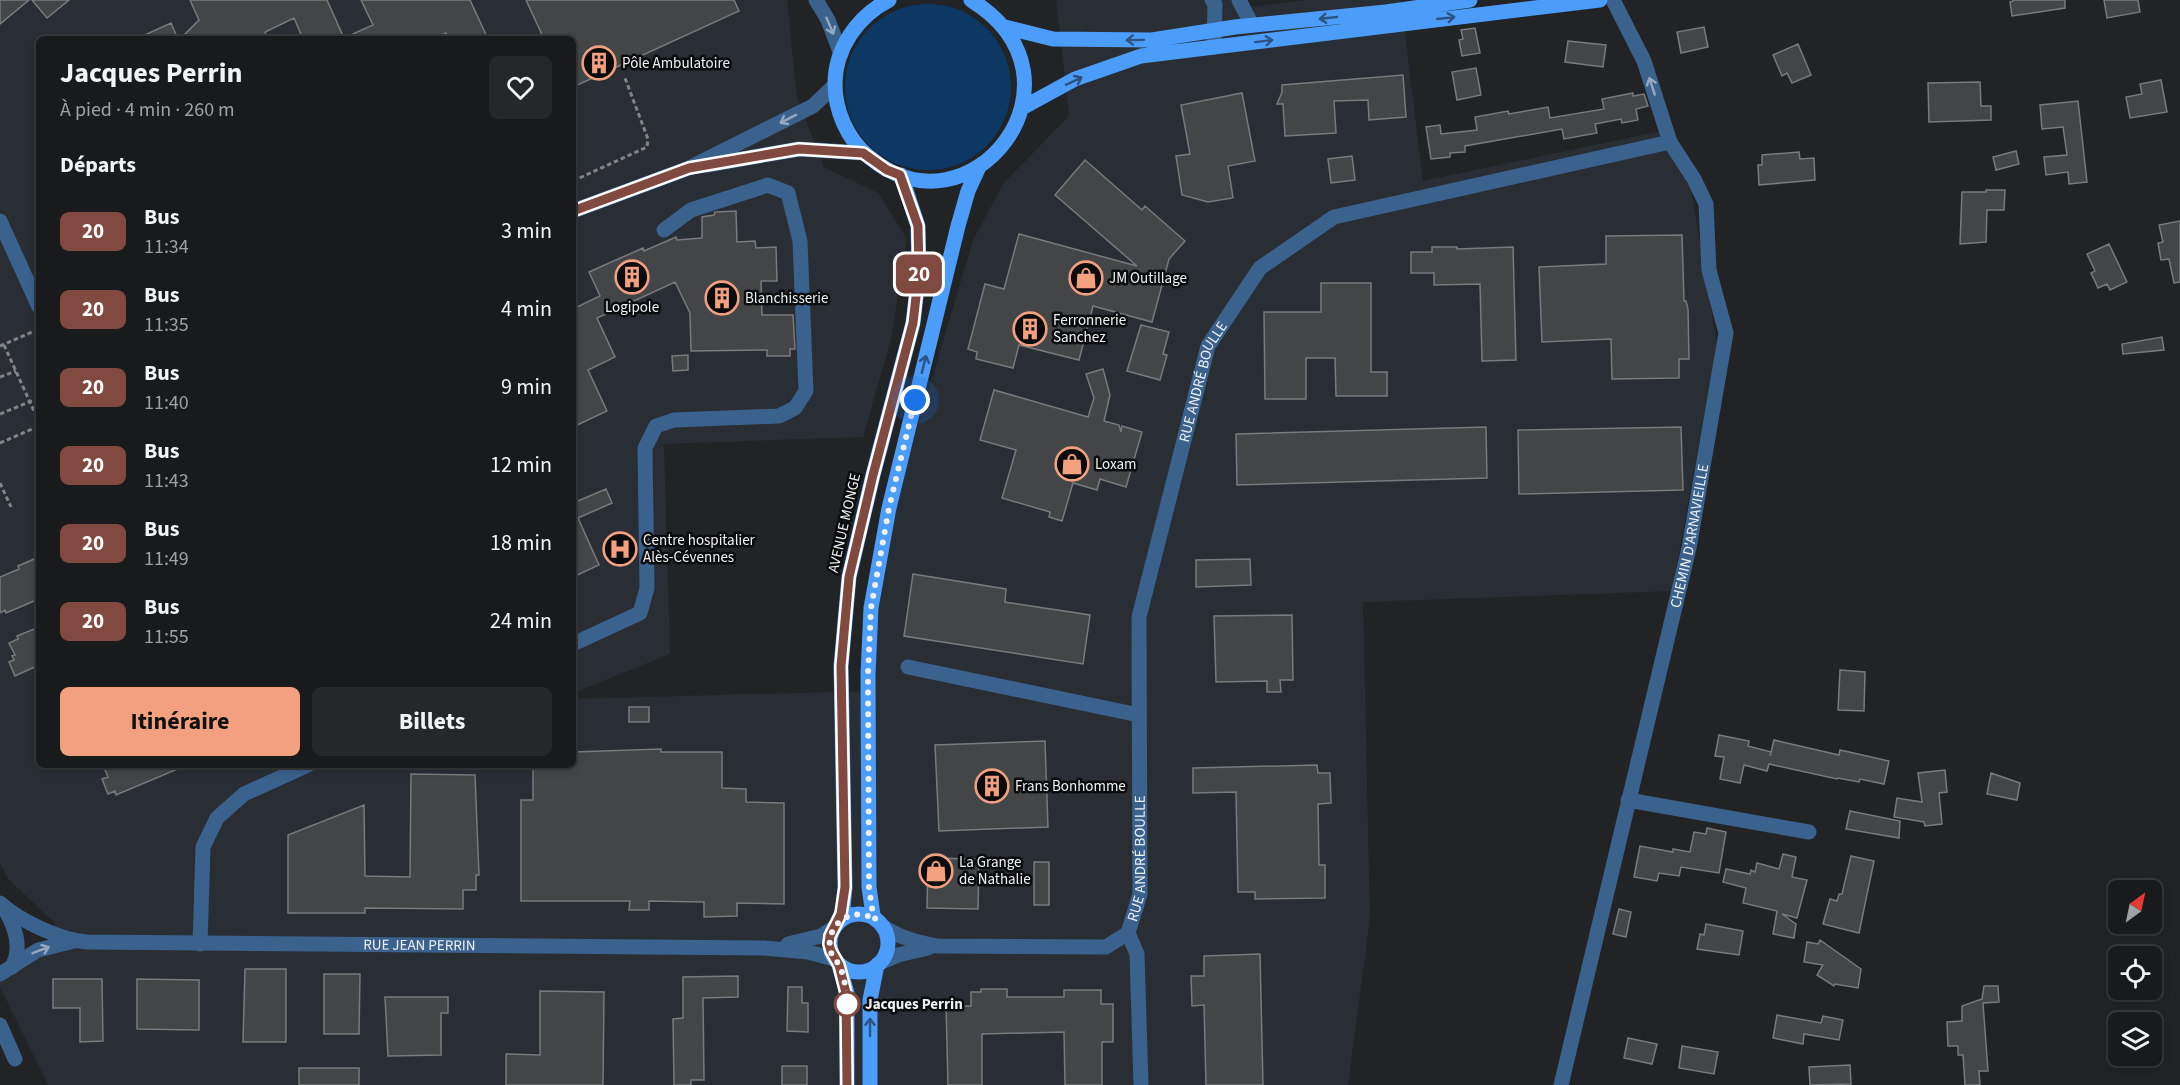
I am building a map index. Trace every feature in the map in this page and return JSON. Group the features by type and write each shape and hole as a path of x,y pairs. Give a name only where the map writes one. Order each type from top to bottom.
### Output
{"main road":[{"path":"881,1 857,25 847,39 841,54 835,84 838,109 848,133 863,153 887,170 920,180 941,180 979,167 999,151 1013,131 1022,108 1025,80 1019,52 1005,27 987,6 971,0"},
{"path":"1005,27 1053,39 1152,40 1252,25 1386,12 1470,0"},
{"path":"1022,108 1075,80 1141,56 1600,0"},
{"path":"837,962 854,972 870,970 885,955 888,945 887,935 873,915 869,887 868,674 871,608 889,508 957,226 968,191 979,167"},
{"name":"AVENUE MONGE","path":"836,925 843,909 845,887 841,666 849,577 913,323 919,271 918,226 900,175"},
{"path":"847,1085 846,993 829,944 836,925 847,916 867,915 879,923"},
{"path":"870,1085 870,1000 878,964"}],"street":[{"path":"816,0 828,20 841,54"},
{"path":"1212,0 1215,4 1214,47"},
{"path":"1239,0 1252,25"},
{"name":"CHEMIN D'ARNAVIEILLE","path":"1561,1085 1689,548 1726,333 1709,270 1706,204 1694,179 1670,142 1644,61 1613,0"},
{"path":"576,210 689,168 813,106 835,84"},
{"name":"RUE ANDRÉ BOULLE","path":"879,923 893,933 914,942 937,946 1106,948 1128,933 1140,894 1139,618 1208,346 1260,268 1334,217 1670,142"},
{"path":"689,168 799,149 863,153"},
{"path":"576,643 640,613 647,588 645,448 656,426 674,420 779,416 795,408 806,391 800,241 788,193 768,185 691,210 664,230"},
{"path":"0,221 36,300"},
{"path":"908,667 1139,715"},
{"path":"200,944 203,847 217,818 244,794 301,768"},
{"path":"1629,800 1809,832"},
{"path":"1,904 34,925 74,941"},
{"path":"1,904 16,933 17,958 6,970"},
{"name":"RUE JEAN PERRIN","path":"764,948 806,941 821,936 836,925"},
{"name":"RUE ANDRÉ BOULLE","path":"1128,933 1137,954 1141,1085"},
{"path":"6,970 38,950 74,941"},
{"name":"RUE JEAN PERRIN","path":"74,941 764,948 808,951 837,962"},
{"name":"RUE ANDRÉ BOULLE","path":"878,964 898,955 937,946"},
{"path":"0,1025 15,1059"}],"path":[{"path":"576,180 648,147 648,139 625,78"},
{"path":"36,329 2,346 36,417"},
{"path":"0,377 16,371"},
{"path":"0,414 36,399"},
{"path":"0,443 36,425"},
{"path":"0,483 11,507"}],"shaded area":[{"path":"0,0 787,0 797,97 824,167 878,193 907,239 891,339 863,437 664,444 670,654 576,692 576,36 36,36 36,768 576,768 576,699 870,691 874,637 900,487 973,240 1003,184 1069,116 1056,0 1248,0 1249,7 1306,0 1401,0 1423,181 1661,131 1691,190 1717,345 1672,591 1363,602 1370,918 1348,1085 48,1085 0,987 0,974 57,934 54,922 8,879 0,863"},
{"path":"928,4 960,11 974,18 986,29 997,41 1004,55 1011,87 1004,119 997,133 986,145 974,156 960,163 928,170 896,163 882,156 870,145 859,133 852,119 845,87 852,55 859,41 870,29 882,18 896,11"}],"building":[{"path":"0,0 29,0 0,24"},
{"path":"32,0 69,0 47,18"},
{"path":"190,0 327,0 343,36 302,36 294,18 265,32 267,36 183,36 199,20"},
{"path":"361,0 470,0 487,36 448,36 446,33 440,36 348,36 373,25"},
{"name":"Pôle Ambulatoire","path":"526,0 734,0 739,11 576,86 576,36 543,36"},
{"path":"2015,0 2065,0 2065,8 2012,16 2010,2"},
{"path":"2104,0 2138,0 2140,12 2107,18"},
{"path":"171,23 177,36 143,36"},
{"path":"1704,27 1708,47 1681,53 1677,32"},
{"path":"1475,28 1480,53 1462,56 1459,40 1463,39 1461,30"},
{"path":"1568,41 1606,45 1603,67 1565,62"},
{"path":"1798,44 1811,75 1792,83 1787,73 1782,76 1773,55"},
{"path":"1476,68 1481,95 1457,100 1452,72"},
{"path":"1403,75 1406,117 1369,120 1368,100 1334,101 1336,133 1285,136 1283,104 1277,104 1282,85"},
{"path":"2161,80 2167,112 2130,118 2126,97 2142,94 2140,84"},
{"path":"1980,82 1981,106 1991,106 1991,120 1929,122 1928,83"},
{"path":"1242,93 1255,161 1228,166 1233,198 1208,202 1182,195 1176,156 1190,154 1181,105"},
{"path":"1633,93 1633,96 1644,94 1648,106 1636,109 1638,120 1622,123 1621,119 1595,124 1597,133 1564,139 1562,129 1465,146 1465,152 1450,153 1450,157 1431,159 1426,127 1440,125 1441,134 1477,130 1475,117 1548,107 1550,118 1604,109 1602,99"},
{"path":"2078,101 2087,182 2069,184 2068,172 2046,175 2044,157 2067,155 2063,127 2042,129 2040,105"},
{"path":"2016,151 2019,164 1996,170 1993,157"},
{"path":"1799,152 1800,159 1814,158 1815,180 1759,185 1758,165 1762,165 1762,155"},
{"path":"1352,156 1355,180 1331,183 1328,159"},
{"path":"1085,160 1142,210 1145,206 1185,241 1169,259 1152,322 1093,306 1079,360 1019,345 1013,368 976,359 977,352 968,349 985,284 1004,289 1019,234 1137,266 1055,195"},
{"path":"1986,190 2005,190 2004,210 1987,210 1986,242 1960,244 1962,192 1986,192"},
{"name":"Blanchisserie","path":"736,211 737,242 755,241 756,248 776,247 777,281 761,281 762,315 793,315 795,349 790,349 790,356 767,356 767,350 691,351 690,313 675,282 597,318 615,357 588,370 607,411 576,426 576,308 600,296 589,272 643,248 644,251 676,237 677,240 702,238 702,217 714,215 715,212"},
{"path":"2180,221 2180,282 2174,283 2169,259 2161,260 2158,243 2163,242 2159,225"},
{"path":"1682,235 1684,301 1688,309 1689,359 1679,359 1679,378 1612,379 1611,339 1542,342 1539,267 1606,264 1606,236"},
{"path":"2109,244 2127,282 2110,290 2107,284 2098,288 2091,273 2095,271 2087,254"},
{"path":"1432,247 1457,247 1457,249 1513,247 1516,360 1482,361 1480,284 1434,285 1434,273 1411,273 1411,252 1432,252"},
{"path":"1321,283 1371,283 1371,372 1387,372 1387,396 1336,396 1335,358 1306,358 1306,399 1265,399 1264,312 1321,312"},
{"path":"1141,325 1169,332 1163,354 1167,355 1160,380 1127,371"},
{"path":"2162,337 2164,350 2123,354 2122,344"},
{"path":"688,355 688,370 673,371 672,356"},
{"name":"Loxam","path":"1103,369 1110,395 1104,421 1119,425 1121,432 1122,426 1142,432 1126,487 1100,479 1097,490 1073,483 1062,521 1049,517 1050,512 1002,498 1016,450 980,440 994,390 1088,417 1094,398 1086,374"},
{"path":"1486,427 1487,478 1237,485 1236,434"},
{"path":"1681,427 1683,490 1519,494 1518,430"},
{"path":"606,489 612,503 578,518 599,565 576,576 576,502"},
{"path":"36,558 36,600 6,613 5,610 0,613 0,577 19,569 18,566"},
{"path":"1250,559 1251,585 1196,587 1196,560"},
{"path":"913,574 1006,589 1005,602 1090,615 1083,664 904,636"},
{"path":"1292,615 1293,680 1280,680 1281,692 1267,692 1267,681 1216,682 1214,616"},
{"path":"36,628 36,666 15,676 9,662 14,660 12,656 15,655 9,643 18,639 17,636"},
{"path":"1840,670 1865,672 1864,711 1838,710"},
{"path":"629,707 649,707 649,722 629,722"},
{"path":"1719,735 1749,741 1748,746 1771,752 1774,740 1839,755 1840,750 1889,761 1884,784 1860,779 1859,782 1837,779 1769,764 1767,771 1744,765 1740,783 1720,779 1724,757 1715,756"},
{"name":"Frans Bonhomme","path":"1045,741 1048,827 939,831 935,745"},
{"path":"661,749 661,752 722,752 722,788 746,789 746,802 784,803 784,904 737,903 737,916 704,917 704,902 649,901 649,910 629,910 630,901 521,901 521,800 533,800 533,768 576,768 576,752"},
{"path":"1317,765 1318,773 1330,773 1331,803 1318,804 1319,865 1325,865 1325,898 1255,899 1255,892 1238,892 1236,792 1193,793 1193,768"},
{"path":"104,768 180,768 116,795 115,791 108,794 102,779 108,777"},
{"path":"1945,770 1947,792 1939,793 1942,824 1925,826 1924,822 1894,817 1897,798 1922,802 1918,773"},
{"path":"1991,773 2020,783 2017,800 1987,794"},
{"path":"411,774 475,775 479,875 476,875 476,890 463,890 463,909 365,908 365,913 288,913 288,835 364,805 365,876 410,877"},
{"path":"1850,811 1900,821 1899,838 1846,829"},
{"path":"1707,828 1726,832 1719,873 1681,867 1679,876 1659,873 1657,881 1634,877 1640,846 1673,852 1673,849 1690,852 1694,832 1706,834"},
{"path":"1783,854 1796,857 1792,877 1807,880 1797,918 1782,914 1796,924 1794,938 1773,934 1777,911 1743,903 1746,888 1723,882 1726,869 1750,874 1751,870 1755,872 1757,863 1779,869"},
{"path":"1851,856 1874,861 1859,933 1823,924 1830,899 1837,901 1839,894 1842,894"},
{"path":"928,858 979,859 978,909 927,908"},
{"path":"1034,862 1049,862 1049,905 1034,905"},
{"path":"1619,909 1631,912 1626,937 1613,934"},
{"path":"1706,924 1743,931 1739,955 1697,949 1700,934 1704,935"},
{"path":"1820,940 1861,969 1858,988 1835,984 1834,986 1817,975 1823,965 1804,962 1807,942 1818,944"},
{"path":"1260,954 1263,1085 1206,1085 1204,1005 1192,1006 1191,976 1204,976 1204,956"},
{"path":"245,969 286,969 286,1042 243,1042"},
{"path":"324,974 360,974 359,1034 324,1034"},
{"path":"738,976 738,997 703,998 704,1080 691,1080 691,1085 674,1085 673,1019 683,1018 683,977"},
{"path":"53,979 102,979 103,1041 80,1042 80,1008 53,1008"},
{"path":"137,979 199,980 199,1030 137,1029"},
{"path":"1984,986 1998,986 1999,1002 1983,1003 1988,1071 1979,1071 1980,1085 1965,1085 1963,1055 1958,1055 1958,1046 1948,1046 1947,1022 1962,1021 1962,1006 1982,999"},
{"path":"788,987 802,987 802,1003 808,1003 808,1032 787,1031"},
{"path":"981,989 1007,989 1007,997 1064,997 1064,990 1101,990 1101,1004 1113,1004 1113,1042 1102,1042 1102,1085 1065,1085 1064,1032 982,1034 982,1085 948,1085 946,1006 971,1006 971,992 981,992"},
{"path":"540,991 604,992 603,1085 506,1085 506,1054 540,1055"},
{"path":"385,997 448,997 448,1013 441,1013 441,1055 388,1056"},
{"path":"1777,1015 1821,1023 1823,1016 1843,1020 1839,1040 1804,1034 1803,1044 1773,1038"},
{"path":"1628,1038 1657,1044 1652,1064 1624,1058"},
{"path":"1682,1046 1718,1052 1714,1074 1679,1068"},
{"path":"1850,1065 1851,1084 1810,1085 1809,1067"},
{"path":"782,1066 807,1066 807,1085 782,1085"},
{"path":"299,1068 359,1068 359,1085 299,1085"}],"bus line":[{"name":"20","path":"576,210 689,168 799,149 839,150 863,153 887,170 900,175 918,226 919,271 913,323 849,577 841,666 845,887 843,909 839,922 830,936 829,944 844,979 846,993 847,1085"}],"place":[{"name":"Pôle Ambulatoire","path":"599,63"},
{"name":"Logipole","path":"632,277"},
{"name":"JM Outillage","path":"1086,278"},
{"name":"Blanchisserie","path":"722,298"},
{"name":"Ferronnerie Sanchez","path":"1030,329"},
{"name":"Loxam","path":"1072,464"},
{"name":"Centre hospitalier Alès-Cévennes","path":"620,549"},
{"name":"Frans Bonhomme","path":"992,786"},
{"name":"La Grange de Nathalie","path":"936,871"},
{"name":"Jacques Perrin","path":"847,1004"}],"route":[{"path":"847,1004 844,979 829,944 834,928 847,916 867,915 876,920 873,915 869,887 868,674 871,608 889,508 915,400"}]}
